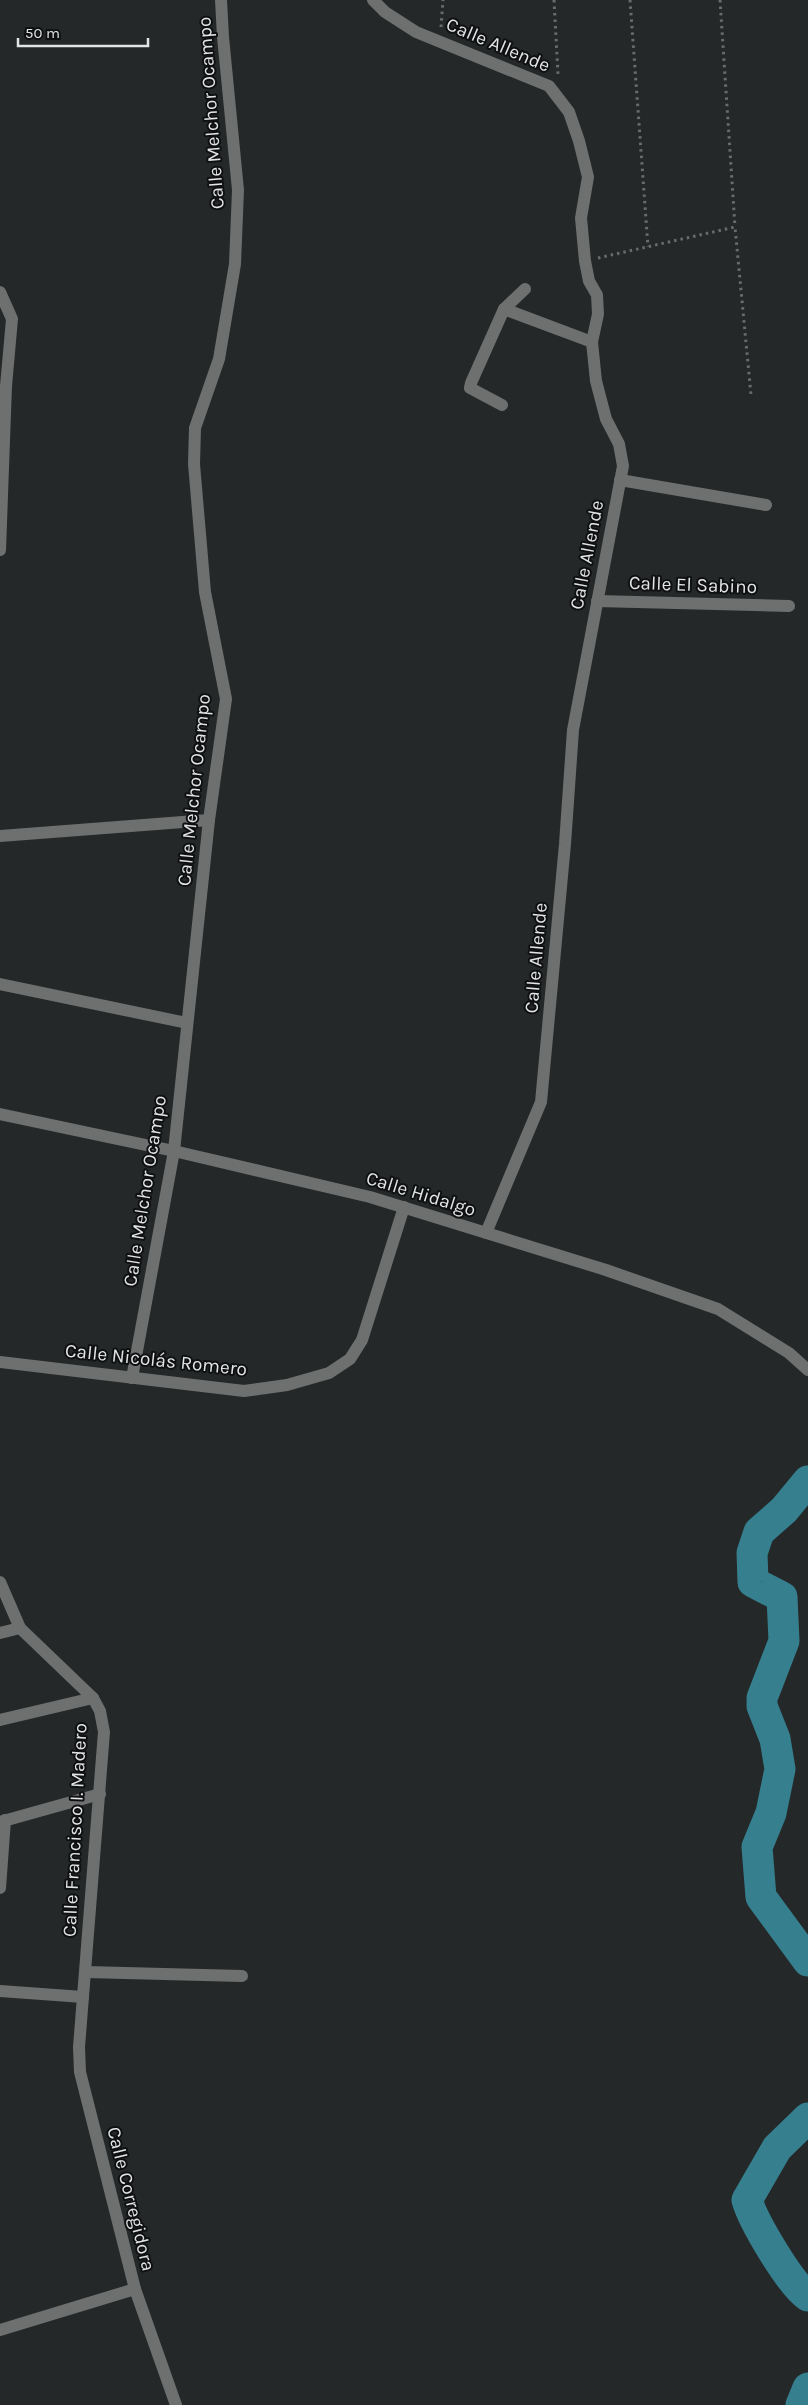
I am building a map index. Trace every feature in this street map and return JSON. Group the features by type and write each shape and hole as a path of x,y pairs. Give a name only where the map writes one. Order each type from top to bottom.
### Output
{"street":[{"name":"Calle Melchor Ocampo","path":"132,1378 174,1151 209,820 226,699 205,592 194,464 195,428 219,359 235,264 238,190 221,0"},
{"name":"Calle Allende","path":"373,0 385,12 408,27 549,86 569,112 577,134 588,177 581,218 589,281 597,295 598,314 592,342 596,381 606,419 619,444 623,466 573,730 565,844 541,1102 486,1233"},
{"path":"502,405 470,388 504,309 525,289"},
{"path":"0,292 12,320 0,550"},
{"path":"504,309 592,342"},
{"path":"620,480 766,505"},
{"name":"Calle El Sabino","path":"597,601 789,606"},
{"path":"0,836 209,820"},
{"path":"0,984 187,1023"},
{"name":"Calle Hidalgo","path":"0,1114 174,1151 370,1197 606,1270 718,1309 789,1353 808,1370"},
{"name":"Calle Nicolás Romero","path":"0,1362 244,1391 288,1385 329,1373 350,1359 362,1340 404,1207"},
{"name":"Calle Francisco I. Madero","path":"0,1582 6,1600 20,1628 93,1698 100,1711 104,1732 83,1997"},
{"path":"0,1633 20,1628"},
{"path":"0,1720 93,1698"},
{"path":"0,1888 3,1821 100,1794"},
{"path":"86,1972 242,1976"},
{"path":"0,1991 83,1997"},
{"name":"Calle Corregidora","path":"83,1997 79,2046 80,2072 135,2289 176,2405"},
{"path":"0,2330 135,2289"}],"path":[{"path":"440,41 443,0"},
{"path":"554,0 559,99"},
{"path":"630,0 648,247"},
{"path":"720,0 735,228 752,395"},
{"path":"585,261 735,228"}],"waterway":[{"path":"808,1481 784,1510 759,1532 752,1553 753,1582 782,1597 784,1641 762,1698 762,1706 775,1739 780,1769 771,1813 757,1847 761,1897 808,1961"},
{"path":"808,2118 777,2148 747,2200 782,2266 808,2296"},
{"path":"801,2405 808,2388"}]}
